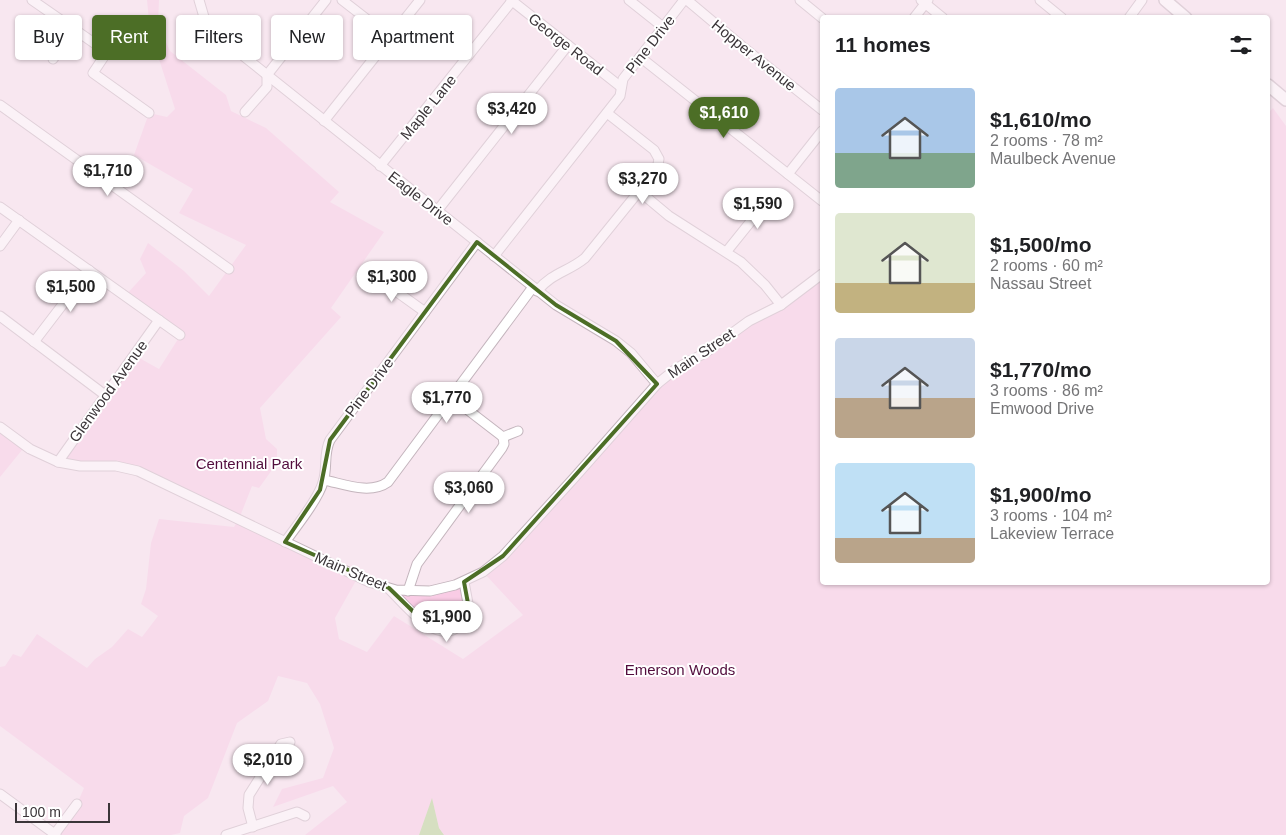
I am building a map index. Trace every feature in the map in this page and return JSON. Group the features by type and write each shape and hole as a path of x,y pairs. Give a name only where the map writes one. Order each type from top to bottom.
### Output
{"main road":[{"path":"1166,0 1183,15"},
{"path":"1270,87 1286,100"}],"street":[{"path":"32,0 54,15"},
{"name":"Eagle Drive","path":"199,0 204,17 217,35 535,289 571,315 616,341 631,353 657,384"},
{"path":"245,112 267,87 267,75 326,0"},
{"path":"342,0 361,15"},
{"path":"409,15 420,0"},
{"path":"629,0 664,27"},
{"name":"Pine Drive","path":"494,256 620,96 623,79 685,0"},
{"name":"Hopper Avenue","path":"685,0 820,108"},
{"path":"800,0 820,16"},
{"path":"1040,0 1058,15"},
{"path":"1131,15 1142,0"},
{"name":"George Road","path":"512,1 622,87"},
{"name":"Maple Lane","path":"380,166 512,1"},
{"path":"916,15 925,1 940,15"},
{"path":"82,35 107,52 93,72 149,113"},
{"path":"437,211 568,45"},
{"path":"640,57 820,199"},
{"path":"324,121 373,60"},
{"path":"0,105 229,269"},
{"path":"324,480 370,489 382,486 391,478 535,289 552,276 578,264 585,258 657,168 659,159 654,150 607,113"},
{"path":"788,174 820,134"},
{"path":"639,191 675,220 727,252 753,272 781,305"},
{"path":"727,252 772,195"},
{"path":"0,207 180,335"},
{"path":"0,246 19,220"},
{"name":"Pine Drive","path":"286,542 320,490 324,480 325,453 330,440 476,242"},
{"path":"34,342 89,270"},
{"path":"372,274 425,312"},
{"name":"Main Street","path":"0,427 30,449 58,462 80,466 116,466 138,471 369,582 408,591 441,589 464,582 482,572 503,556 657,384 677,368 705,353 749,321 781,305 820,276"},
{"path":"0,316 104,395"},
{"name":"Glenwood Avenue","path":"58,462 159,320"},
{"path":"408,591 417,564 504,444 503,437 452,397"},
{"path":"503,437 518,431"},
{"path":"389,588 428,626 441,631 459,627 470,614 464,582"},
{"path":"253,827 248,808 249,795 281,744 290,742"},
{"path":"0,794 54,835 77,804"},
{"path":"226,835 297,812 305,816"}],"highlighted area":[{"path":"477,242 556,305 616,341 657,384 503,556 464,582 470,614 459,627 441,631 428,626 389,588 285,542 320,490 330,440"}],"green space":[{"name":"Emerson Woods","path":"147,0 159,0 158,15 148,15"},
{"name":"Emerson Woods","path":"166,42 170,51 176,56 176,60 181,60 226,95 231,111 266,128 339,192 330,202 384,232 331,308 341,317 260,408 266,439 277,449 277,463 259,488 252,486 239,519 358,577 335,618 339,639 367,652 394,616 463,659 523,615 483,572 667,375 820,275 820,585 1270,585 1270,111 1273,108 1286,126 1286,835 444,835 439,828 432,799 419,835 305,835 347,802 333,786 273,807 282,789 323,778 334,748 320,704 307,683 278,676 268,701 237,723 208,798 184,816 180,833 171,835 56,835 77,804 84,788 0,726 0,667 5,666 13,654 21,657 37,634 87,668 95,659 112,647 128,629 142,637 158,616 141,604 146,589 151,543 159,519 234,527 238,520 138,471 58,462 134,355 159,369 180,336 125,296 146,273 140,259 148,243 184,271 209,296 246,245 179,213 193,189 134,155 149,113 167,117 175,109 159,60 166,60"},
{"path":"0,427 30,449 22,450 0,477"},
{"path":"464,582 470,614 451,630 428,626 396,590 408,591"}],"shaded area":[{"path":"432,798 439,828 444,835 419,835"}],"park label":[{"name":"Centennial Park","path":"249,463"}]}
